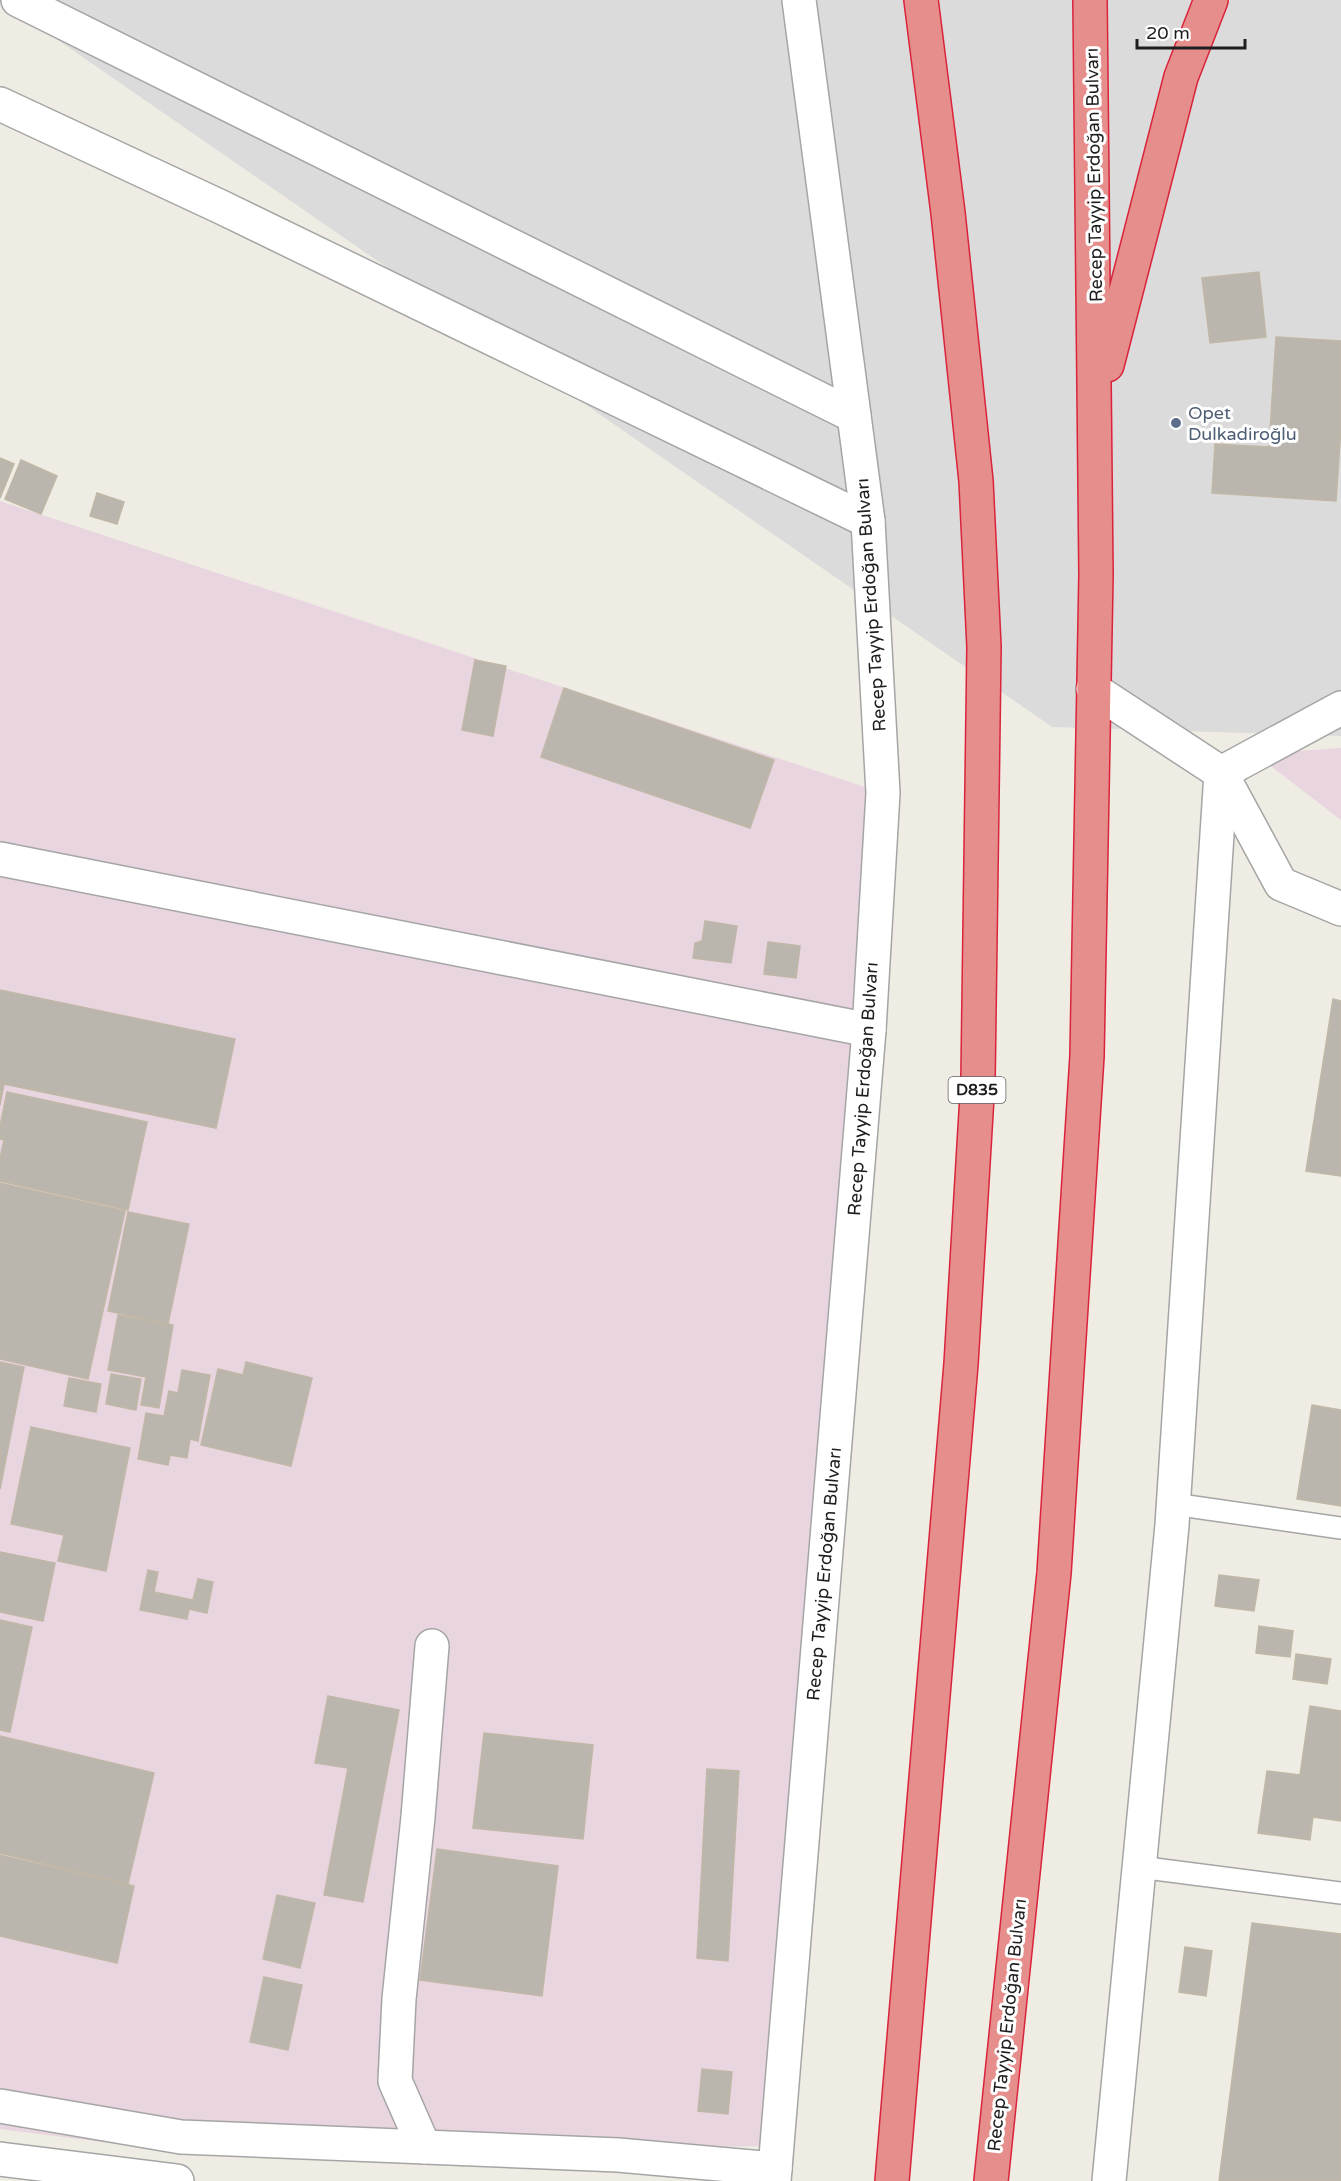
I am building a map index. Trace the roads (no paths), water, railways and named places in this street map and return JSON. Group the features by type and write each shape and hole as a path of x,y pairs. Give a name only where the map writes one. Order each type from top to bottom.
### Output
{"highway":[{"name":"D835","path":"892,2181 961,1364 978,1079 982,807 984,647 976,481 948,213 921,0"},
{"name":"Recep Tayyip Erdoğan Bulvarı","path":"991,2181 1054,1573 1087,1056 1094,689 1096,407 1090,0"},
{"path":"1096,407 1181,77 1211,0"}],"street":[{"path":"18,0 854,416"},
{"name":"Recep Tayyip Erdoğan Bulvarı","path":"775,2175 869,1030 883,793 868,521 799,0"},
{"path":"0,104 221,207 868,521"},
{"path":"1094,689 1221,774 1281,884 1341,909"},
{"path":"1221,774 1341,708"},
{"path":"1109,2181 1173,1504 1221,774"},
{"path":"0,859 869,1030"},
{"path":"423,2147 395,2081 399,1999 418,1817 432,1646"},
{"path":"0,2106 181,2137 618,2155 775,2175"},
{"path":"0,2159 177,2181"}],"lane":[{"path":"1173,1504 1341,1528"},
{"path":"1139,1867 1341,1893"}],"place":[{"name":"Opet Dulkadiroğlu","path":"1176,423"}]}
